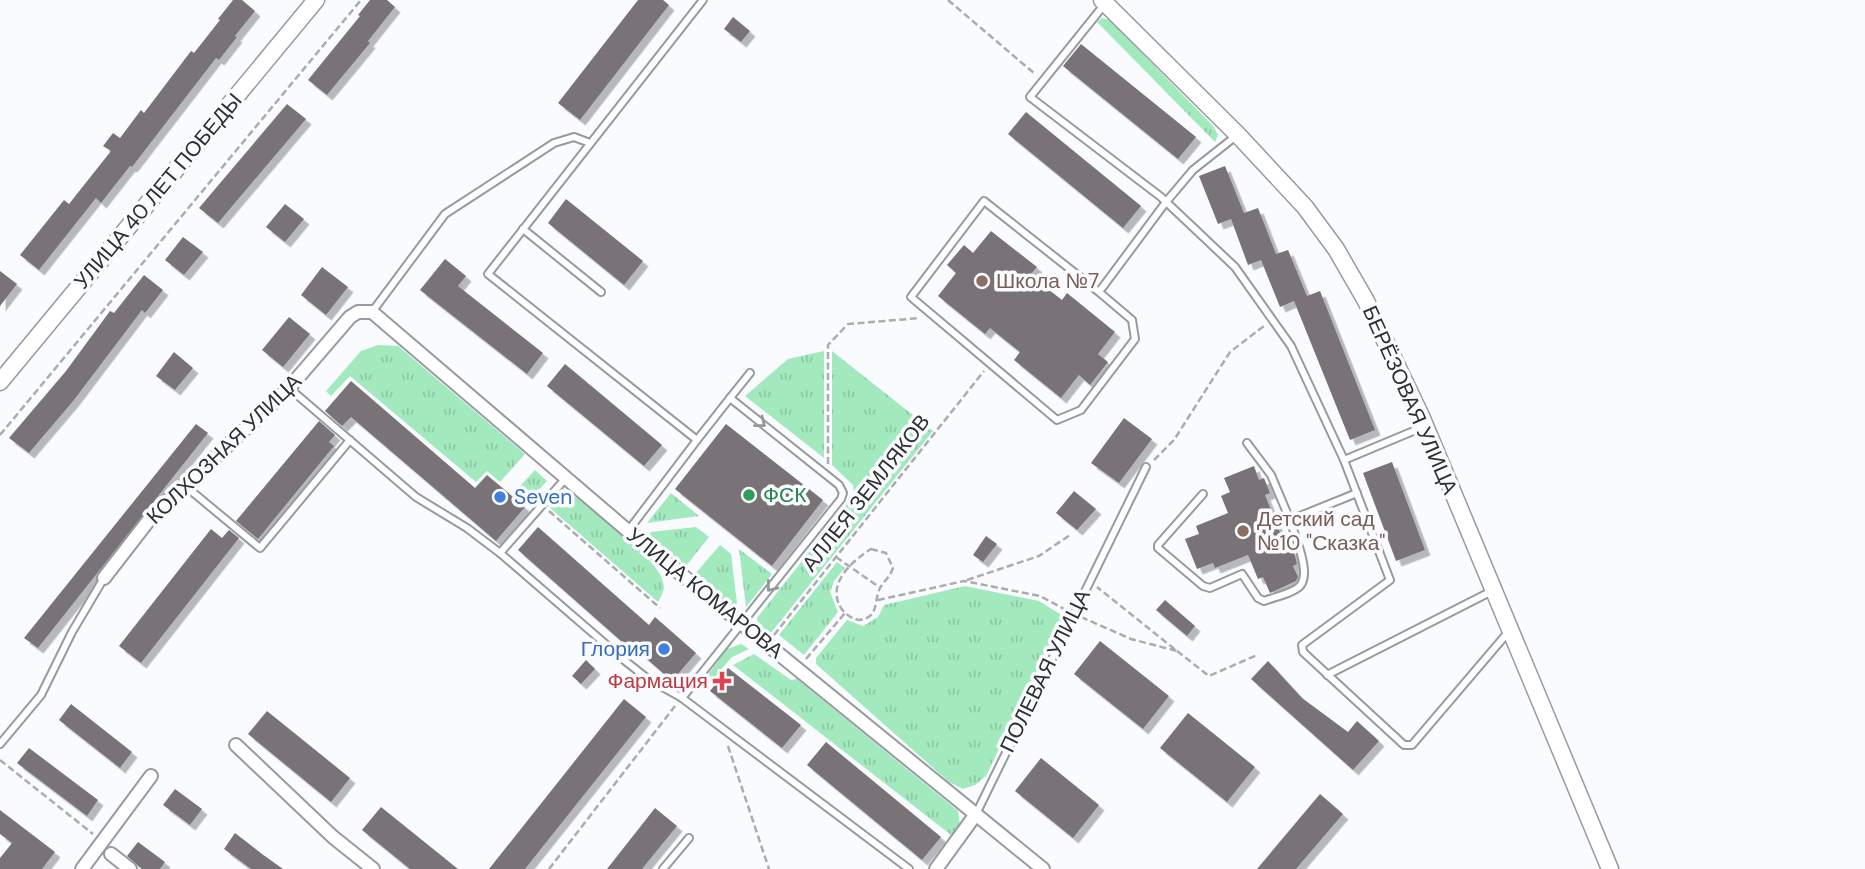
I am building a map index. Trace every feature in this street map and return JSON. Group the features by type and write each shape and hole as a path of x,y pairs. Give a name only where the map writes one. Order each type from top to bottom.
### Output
{"street":[{"name":"УЛИЦА 40 ЛЕТ ПОБЕДЫ","path":"0,382 316,0"},
{"name":"БЕРЁЗОВАЯ УЛИЦА","path":"1104,2 1238,135 1305,207 1336,249 1371,313 1425,427 1610,869"},
{"name":"КОЛХОЗНАЯ УЛИЦА","path":"104,578 152,516 289,388 350,317 358,312 372,312"},
{"name":"УЛИЦА КОМАРОВА","path":"372,312 628,531 1043,869"},
{"path":"236,745 333,837 373,869"},
{"path":"82,869 151,776"},
{"name":"ПОЛЕВАЯ УЛИЦА","path":"936,869 976,814"},
{"path":"111,854 130,869"}],"lane":[{"path":"697,440 488,274 703,0"},
{"path":"1104,2 1030,97 1166,202 1235,267 1291,346 1344,460 1390,580 1302,645 1303,652 1404,745 1412,745 1510,630"},
{"path":"1099,292 1193,170 1238,135"},
{"path":"372,312 444,214 554,143 574,137 590,143"},
{"path":"985,201 1132,320 1135,339 1081,410 1057,420 934,316 911,297 985,201"},
{"path":"523,229 601,292"},
{"path":"628,531 750,373"},
{"path":"289,388 416,497 467,528 500,553 624,660 682,698 909,869"},
{"path":"682,698 841,499 843,493 839,485 730,398"},
{"path":"1344,460 1425,427"},
{"path":"184,485 260,548 350,440"},
{"path":"1203,494 1158,548 1203,586 1210,588 1242,574 1258,598 1264,601 1303,584 1305,578 1290,520 1270,475 1247,443"},
{"name":"ПОЛЕВАЯ УЛИЦА","path":"976,814 1146,467"},
{"path":"500,553 567,477"},
{"path":"1290,520 1357,494"},
{"name":"КОЛХОЗНАЯ УЛИЦА","path":"0,744 41,695 72,632 104,578"},
{"path":"1326,675 1493,590"},
{"path":"666,868 689,838"}],"path":[{"path":"0,435 361,0"},
{"path":"948,0 1043,81"},
{"path":"827,475 828,345 848,324 934,316"},
{"path":"1146,467 1174,440 1230,352 1272,320"},
{"name":"АЛЛЕЯ ЗЕМЛЯКОВ","path":"768,643 990,363"},
{"path":"541,505 660,608"},
{"path":"878,600 964,582 1039,556 1070,535"},
{"path":"871,549 886,553 893,568 891,576 880,588 872,615 866,619 852,619 835,598 840,579 850,568 871,549"},
{"path":"836,557 880,588"},
{"path":"1089,581 1209,676 1257,655"},
{"path":"964,582 1040,596 1073,614 1131,639 1177,651"},
{"path":"799,668 845,613"},
{"path":"549,869 682,698"},
{"path":"721,728 769,869"},
{"path":"0,760 102,841"}],"green space":[{"path":"1102,18 1110,20 1214,127 1218,135 1215,142 1097,22"},
{"path":"378,345 398,346 525,454 500,482 487,471 476,482 350,376 331,396 326,391 361,351"},
{"path":"824,351 824,458 745,396 788,359"},
{"path":"832,351 933,431 770,634 759,625 757,618 854,495 853,485 832,465"},
{"path":"535,470 547,481 532,497 520,486"},
{"path":"671,493 699,516 647,523"},
{"path":"570,495 579,498 651,561 664,585 658,602 550,508"},
{"path":"696,527 709,537 686,566 649,535 651,532"},
{"path":"720,545 731,554 737,603 734,608 695,574"},
{"path":"739,549 772,574 746,607"},
{"path":"837,562 845,568 834,581 830,592 838,612 804,655 779,635"},
{"path":"965,586 1039,601 1063,616 986,776 975,785 963,789 949,782 816,664 816,658 847,620 863,626 878,617 884,605"},
{"path":"741,644 749,649 732,657 705,688 701,684 727,649"},
{"path":"754,654 791,680 797,679 958,811 960,825 951,835 733,665"}],"building":[{"path":"233,0 242,0 255,11 235,36 237,37 219,60 216,58 132,167 130,166 101,203 96,198 39,270 20,255 64,200 69,204 111,151 103,146 113,133 120,138 141,110 144,113 191,51 194,53 220,20 218,19"},
{"path":"370,0 387,0 395,7 368,41 370,43 327,95 308,80"},
{"path":"638,0 663,0 669,5 580,120 558,103"},
{"path":"733,17 750,31 741,42 724,29"},
{"path":"1081,44 1196,137 1178,159 1063,66"},
{"path":"287,104 306,119 218,223 199,208"},
{"path":"1026,112 1141,206 1123,228 1008,134"},
{"path":"1225,166 1244,213 1258,208 1276,254 1288,250 1307,296 1320,291 1375,430 1350,440 1294,301 1280,307 1261,260 1248,265 1231,219 1218,224 1199,176"},
{"path":"566,199 643,261 624,285 548,223"},
{"path":"285,204 304,219 285,242 266,227"},
{"path":"991,231 1037,267 1030,275 1062,300 1067,293 1115,332 1098,354 1108,362 1090,385 1079,375 1061,398 1014,360 1020,352 990,328 985,334 938,296 956,273 947,265 964,245 973,253"},
{"path":"183,237 203,252 184,275 165,260"},
{"path":"445,259 466,276 458,286 543,353 527,374 420,290"},
{"path":"322,267 348,287 326,315 301,295"},
{"path":"0,271 17,284 0,306"},
{"path":"144,275 163,290 145,313 142,310 74,400 29,453 9,438 66,371 110,311 114,313"},
{"path":"289,317 310,334 283,367 262,350"},
{"path":"174,352 193,368 175,390 156,376"},
{"path":"565,364 662,445 644,466 547,386"},
{"path":"351,381 475,488 487,475 525,507 496,541 351,417 342,426 325,411"},
{"path":"1124,418 1152,439 1119,483 1091,463"},
{"path":"319,421 335,435 329,442 334,446 258,539 236,521"},
{"path":"196,424 208,433 38,648 24,638"},
{"name":"ФСК","path":"726,424 823,500 772,566 675,489"},
{"path":"1392,462 1425,550 1396,561 1363,473"},
{"path":"1254,466 1259,480 1264,478 1270,493 1265,495 1287,550 1293,548 1297,564 1293,566 1298,577 1296,581 1270,593 1263,577 1258,579 1248,555 1215,568 1213,563 1197,569 1185,539 1199,534 1196,526 1228,513 1221,496 1230,492 1224,478"},
{"path":"1074,491 1096,509 1077,530 1056,513"},
{"path":"538,527 649,625 655,617 696,653 672,681 631,645 629,648 518,550"},
{"path":"211,529 222,538 229,530 239,538 141,663 119,646"},
{"path":"986,536 997,544 983,562 973,555"},
{"path":"1165,600 1195,626 1187,636 1156,610"},
{"path":"1100,641 1169,696 1143,729 1074,674"},
{"path":"586,660 595,669 581,684 572,676"},
{"path":"1268,661 1302,698 1348,732 1357,721 1379,741 1353,770 1251,679"},
{"path":"728,668 801,725 782,748 710,691"},
{"path":"624,699 646,717 525,869 489,869"},
{"path":"71,704 132,752 120,768 59,720"},
{"path":"267,711 350,778 331,802 248,734"},
{"path":"1188,713 1255,767 1227,802 1160,748"},
{"path":"826,742 941,837 922,860 807,765"},
{"path":"29,748 98,800 87,816 17,763"},
{"path":"1041,758 1099,805 1073,838 1015,791"},
{"path":"175,789 202,809 190,825 163,805"},
{"path":"1320,794 1343,814 1296,869 1257,869"},
{"path":"381,807 458,869 410,869 362,830"},
{"path":"655,808 677,826 642,869 607,869"},
{"path":"0,810 55,852 42,869 0,869 0,858 12,843 0,834"},
{"path":"235,833 283,869 251,869 224,849"},
{"path":"138,842 165,862 160,869 142,869 127,856"}],"place":[{"name":"Школа №7","path":"982,281"},
{"name":"ФСК","path":"749,495"},
{"name":"Seven","path":"500,497"},
{"name":"Детский сад №10 \"Сказка\"","path":"1243,531"},
{"name":"Глория","path":"664,649"},
{"name":"Фармация","path":"722,681"}]}
